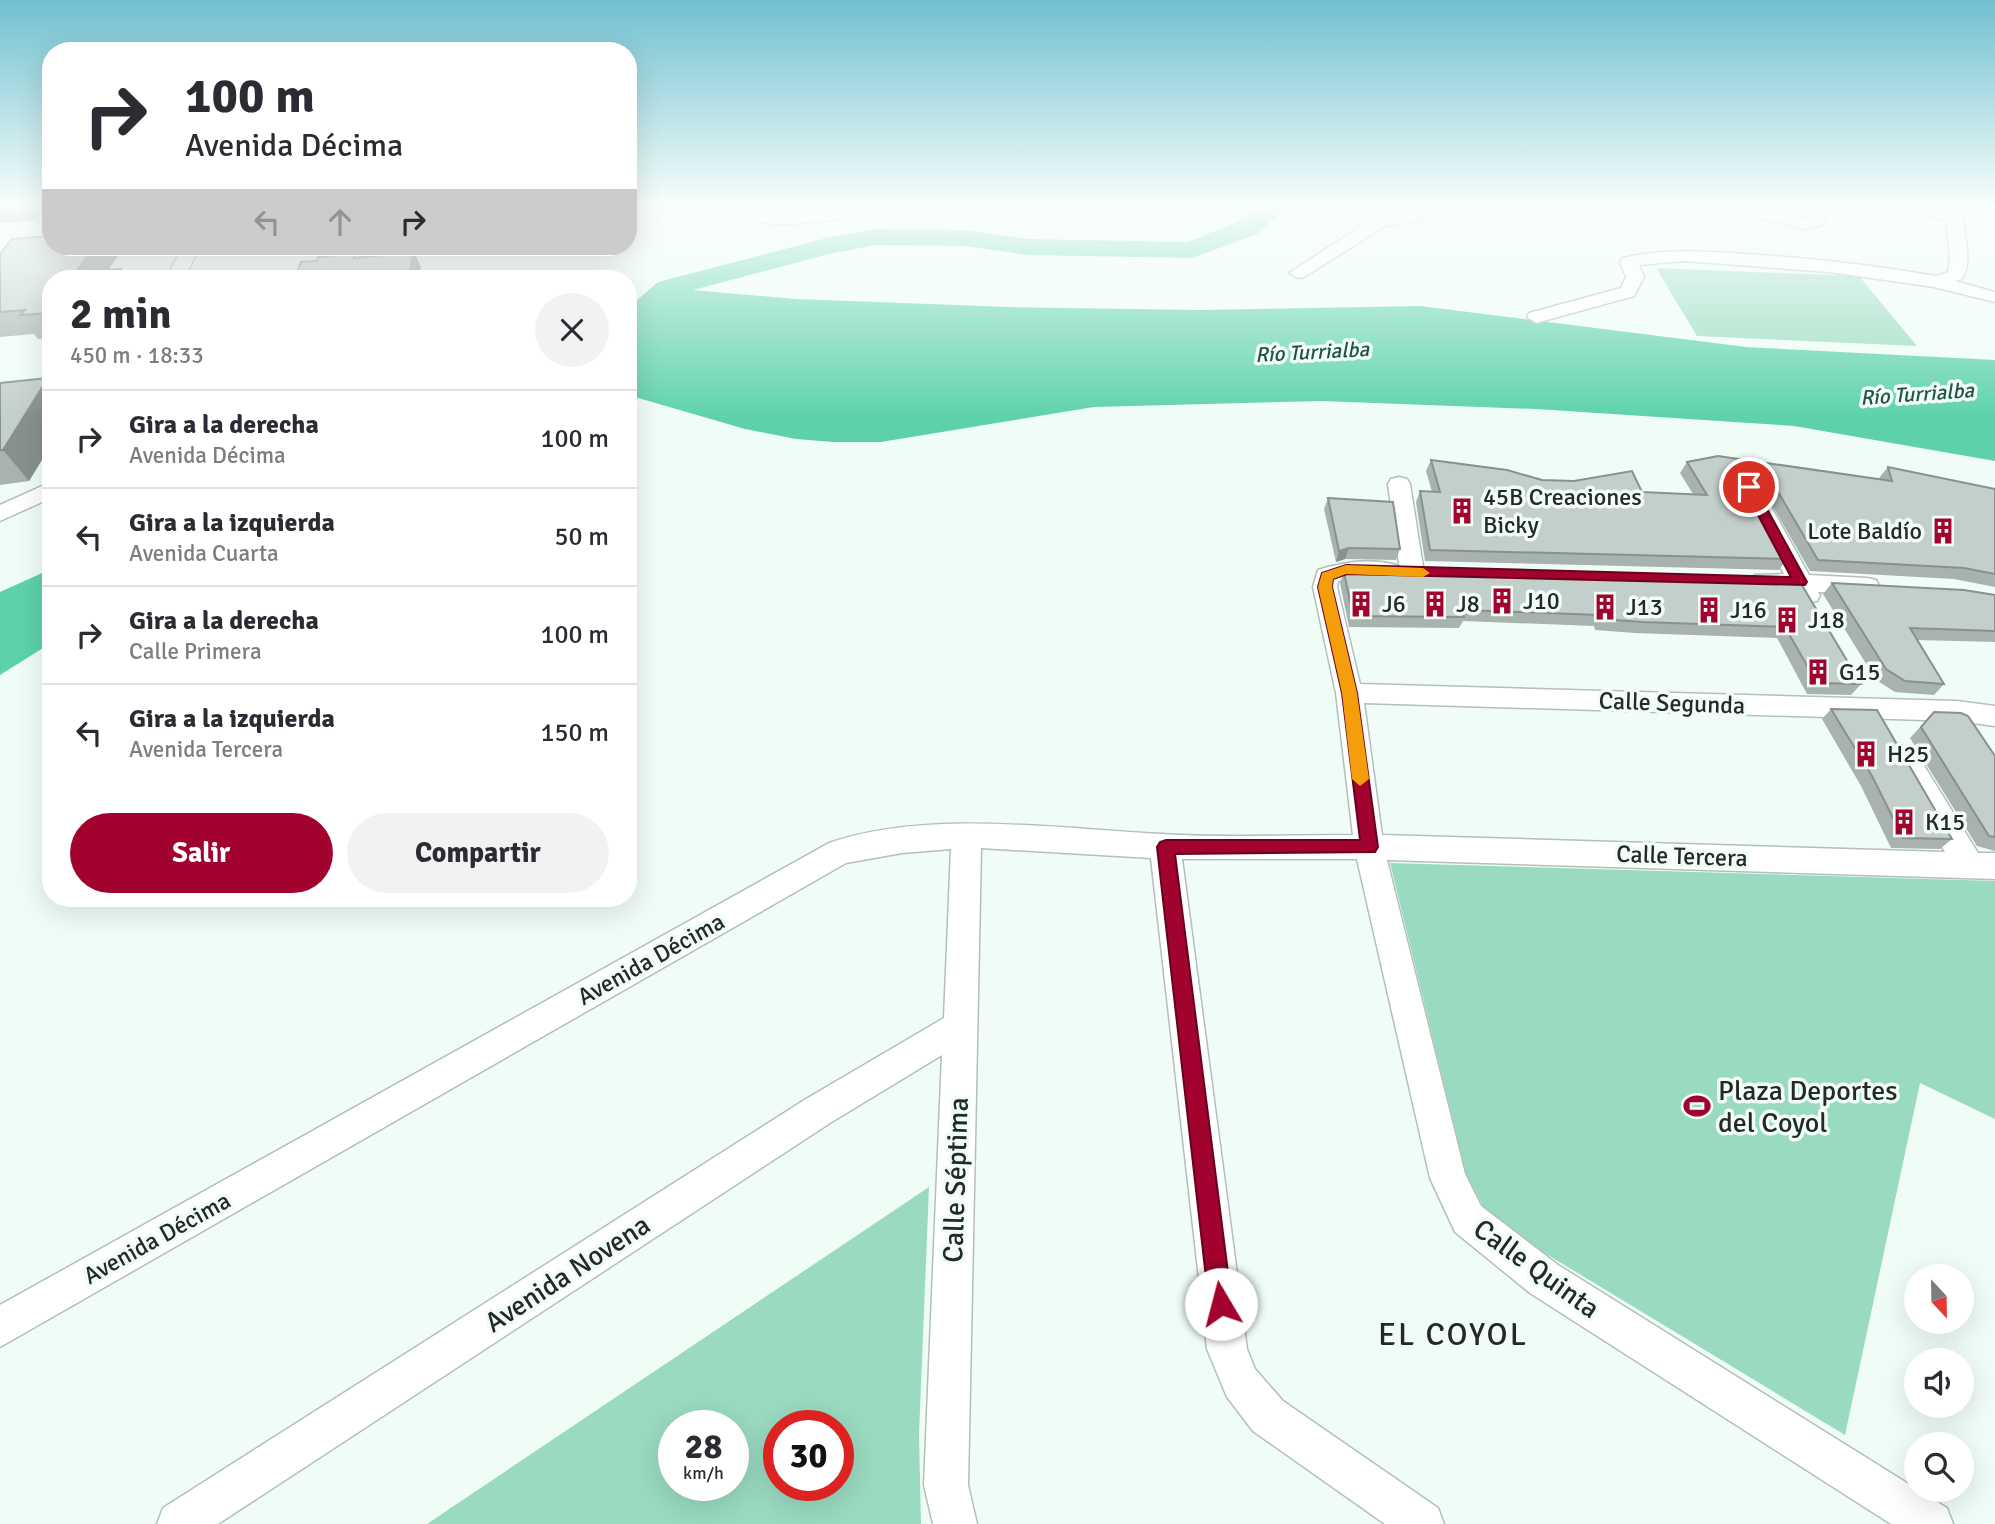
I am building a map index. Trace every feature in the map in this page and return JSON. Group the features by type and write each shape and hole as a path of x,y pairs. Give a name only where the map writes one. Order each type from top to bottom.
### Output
{"street":[{"path":"1536,317 1628,292 1635,277"},
{"path":"1904,277 1937,282 1995,297"},
{"path":"1937,282 1950,277"},
{"path":"1399,484 1412,573 1440,573"},
{"path":"1749,487 1821,617"},
{"path":"0,514 42,493"},
{"name":"Calle Quinta","path":"1412,573 1346,570 1326,576 1325,587 1349,693 1369,847 1448,1178 1468,1219 1544,1279 1931,1524"},
{"path":"1745,581 1884,586"},
{"path":"1862,687 1982,865"},
{"name":"Calle Segunda","path":"1349,693 1957,711 1995,716"},
{"name":"Avenida Décima","path":"0,1327 840,852 901,841 966,835 1166,847 1369,847"},
{"name":"Calle Séptima","path":"955,1524 946,1485 966,835"},
{"path":"1166,847 1227,1349 1241,1383 1268,1416 1422,1524"},
{"name":"Calle Tercera","path":"1369,847 1982,865"},
{"name":"Avenida Novena","path":"179,1524 818,1111 959,1027"}],"shaded area":[{"path":"1661,277 1860,277 1917,346 1697,336"},
{"path":"1390,863 1995,881 1995,1119 1920,1083 1845,1435 1505,1229 1483,1206 1466,1174"},
{"path":"929,1187 919,1434 921,1524 427,1524"}],"water":[{"name":"Río Turrialba","path":"668,288 797,299 1008,307 1199,310 1420,306 1746,347 1995,360 1995,461 1794,426 1536,409 1322,401 1094,407 881,442 796,439 745,429 637,398 637,301"},
{"path":"42,573 42,649 0,675 0,592"}],"building":[{"path":"0,277 42,277 42,314 20,315 25,310 0,312"},
{"path":"42,379 42,388 3,450 0,450 0,383"},
{"path":"1718,456 1892,481 1888,467 1995,489 1995,574 1964,568 1818,560 1764,468 1748,468 1743,477 1787,559 1430,550 1420,491 1440,492 1431,460 1507,470 1542,480 1574,481 1632,471 1642,492 1707,495 1687,462"},
{"path":"1328,498 1393,502 1400,549 1349,548 1339,551"},
{"path":"1350,570 1800,582 1861,684 1817,683 1785,627 1642,622 1602,619 1600,615 1462,610 1464,617 1353,616 1344,572"},
{"path":"1832,583 1964,590 1995,595 1995,631 1910,628 1944,684 1905,681 1886,669"},
{"path":"1831,709 1877,710 1952,839 1903,838 1872,776"},
{"path":"1934,712 1961,713 1968,716 1995,756 1995,837 1989,836 1921,727"}],"waterway":[{"path":"637,317 668,288 709,277"}],"slow traffic":[{"path":"1360,779 1349,693 1325,587 1326,576 1346,570 1423,573"}],"place":[{"name":"45B Creaciones Bicky","path":"1462,511"},
{"name":"Lote Baldío","path":"1943,531"},
{"name":"J10","path":"1502,601"},
{"name":"J6","path":"1361,604"},
{"name":"J8","path":"1435,604"},
{"name":"J13","path":"1605,607"},
{"name":"J16","path":"1709,610"},
{"name":"J18","path":"1787,620"},
{"name":"G15","path":"1818,672"},
{"name":"H25","path":"1866,754"},
{"name":"K15","path":"1904,822"},
{"name":"Plaza Deportes del Coyol","path":"1697,1106"}],"district":[{"name":"EL COYOL","path":"1453,1334"}],"route":[{"path":"1221,1304 1166,847 1369,847 1349,693 1325,587 1326,576 1346,570 1800,582 1749,487"}]}
